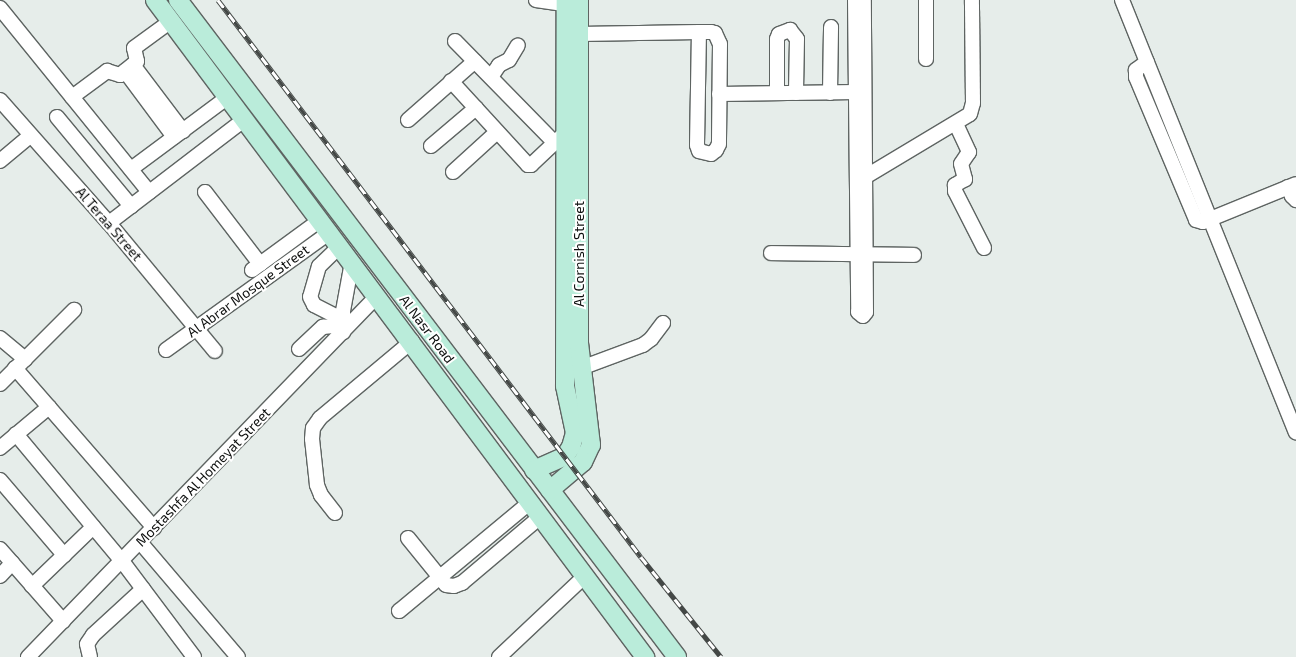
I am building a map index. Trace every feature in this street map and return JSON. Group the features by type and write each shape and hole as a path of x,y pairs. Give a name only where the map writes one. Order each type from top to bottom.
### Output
{"main road":[{"name":"Al Nasr Road","path":"155,0 412,342 584,578 645,657"},
{"name":"Al Nasr Road","path":"178,0 677,657"},
{"name":"Al Cornish Street","path":"534,470 561,459 574,440 574,426 565,393 579,343 579,34 572,3"},
{"name":"Al Cornish Street","path":"550,490 583,462 590,449 590,425 573,368 560,138 572,3"}],"street":[{"path":"536,0 572,3"},
{"path":"855,0 862,171 861,254"},
{"path":"859,91 864,0"},
{"path":"926,0 926,59"},
{"path":"862,171 956,124 970,114 974,103 972,0"},
{"path":"1122,0 1147,62 1136,70 1136,77 1194,218 1199,222 1210,219 1292,186 1296,200"},
{"path":"0,8 149,192"},
{"path":"72,97 107,71 117,76 129,68 138,59 134,54 134,48 171,21"},
{"path":"830,93 831,27"},
{"path":"777,93 777,39 779,34 790,30 797,39 796,93"},
{"path":"579,34 699,32 712,32 720,40 719,144 716,150 705,154 699,150 697,145 699,32"},
{"path":"451,81 529,166 560,138 491,77 455,41"},
{"path":"491,77 499,65 509,60 518,45"},
{"path":"408,120 474,61"},
{"path":"129,68 178,134"},
{"path":"698,89 719,97"},
{"path":"698,107 719,97 777,93 859,91"},
{"path":"131,169 228,98"},
{"name":"Al Teraa Street","path":"0,100 109,223 215,351"},
{"path":"431,146 476,108"},
{"path":"57,117 131,206"},
{"path":"109,223 245,119"},
{"path":"956,124 969,152 962,164 965,179 955,185 955,191 984,248"},
{"path":"453,172 497,132"},
{"path":"0,161 31,135"},
{"path":"205,192 256,267 330,232"},
{"path":"1210,219 1296,432"},
{"path":"330,232 310,297 314,305 343,328"},
{"name":"Al Abrar Mosque Street","path":"166,350 330,232"},
{"path":"771,253 914,255"},
{"path":"343,328 352,262"},
{"name":"Mostashfa Al Homeyat Street","path":"28,657 154,528 343,328 377,296"},
{"path":"0,384 74,310"},
{"path":"573,368 643,345 651,339 663,323"},
{"path":"299,349 323,327 334,326 343,328"},
{"path":"0,338 49,407 154,528"},
{"path":"335,513 321,495 317,485 312,440 313,428 320,418 412,342"},
{"path":"0,448 49,407"},
{"path":"16,434 122,561 194,657"},
{"path":"0,480 64,555"},
{"path":"399,610 529,503"},
{"path":"408,538 446,585 454,586 462,583 540,517"},
{"path":"32,586 93,527"},
{"path":"140,542 238,657"},
{"path":"0,549 63,622"},
{"path":"0,576 12,563"},
{"path":"499,657 584,578"},
{"path":"90,657 87,644 93,634 143,589"}],"railway":[{"path":"218,0 641,557 721,657"}]}
